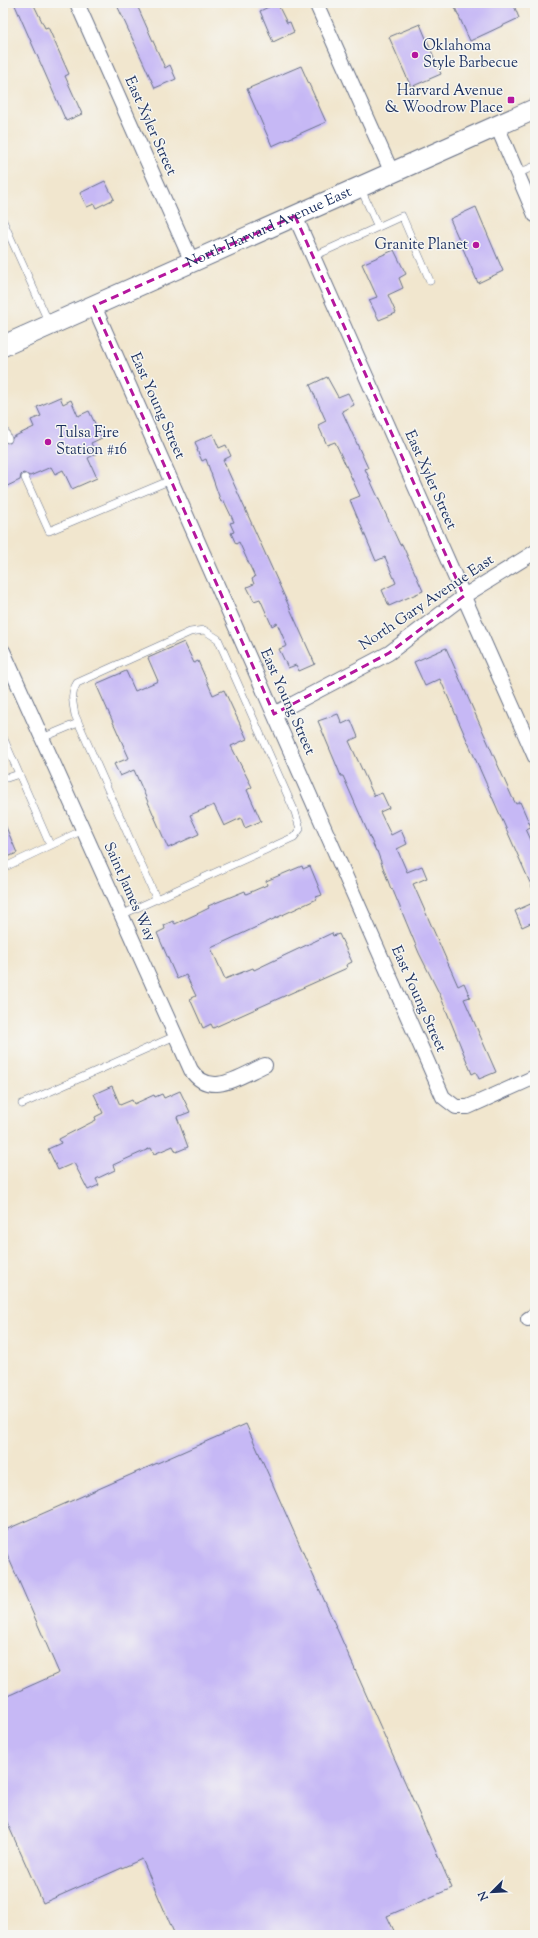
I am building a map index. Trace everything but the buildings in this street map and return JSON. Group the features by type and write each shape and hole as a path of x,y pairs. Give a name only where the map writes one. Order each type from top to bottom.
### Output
{"main road":[{"name":"North Harvard Avenue East","path":"3,346 535,109"}],"street":[{"name":"East Xyler Street","path":"77,3 192,262"},
{"path":"316,3 392,173"},
{"path":"497,126 535,215"},
{"name":"East Xyler Street","path":"295,216 535,757"},
{"name":"East Young Street","path":"94,306 443,1097 456,1107 468,1107 535,1077"},
{"name":"North Gary Avenue East","path":"274,714 388,653 464,596 535,552"},
{"name":"Saint James Way","path":"3,651 191,1070 203,1083 213,1085 224,1083 265,1065"}],"lane":[{"path":"517,174 535,166"},
{"path":"360,187 378,227"},
{"path":"312,257 402,216 430,281"},
{"path":"3,221 50,325"},
{"path":"3,426 8,439"},
{"path":"25,478 49,531 171,480"},
{"path":"121,915 294,837 300,829 295,812 218,639 204,630 190,632 77,683 73,690 72,699 78,723 156,898"},
{"path":"42,738 78,723"},
{"path":"3,737 50,845"},
{"path":"3,776 7,778 19,774"},
{"path":"3,868 83,830"},
{"path":"22,1104 176,1036"}],"highlighted area":[{"path":"295,216 464,596 389,653 274,714 94,306"}],"place":[{"name":"Oklahoma Style Barbecue","path":"415,55"},
{"name":"Harvard Avenue & Woodrow Place","path":"511,100"},
{"name":"Granite Planet","path":"476,245"},
{"name":"Tulsa Fire Station #16","path":"48,442"}]}
